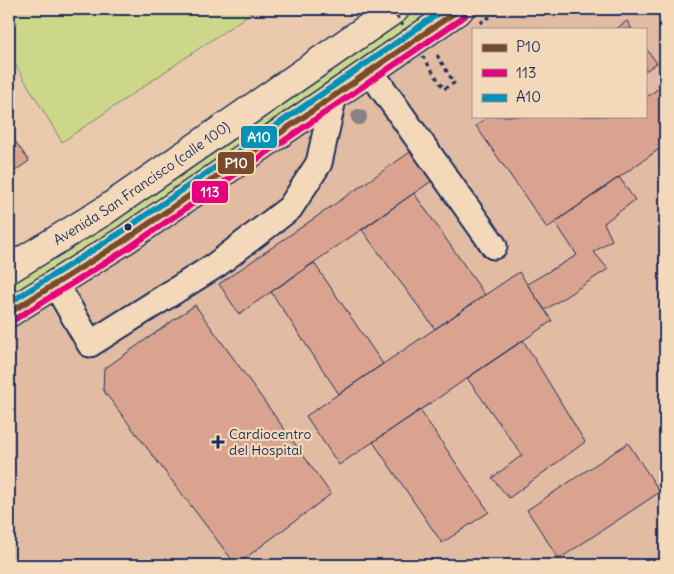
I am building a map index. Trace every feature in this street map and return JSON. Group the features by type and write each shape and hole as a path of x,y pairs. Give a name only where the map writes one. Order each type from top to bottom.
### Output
{"highway":[{"name":"Avenida San Francisco (calle 100)","path":"9,269 104,211 394,9"},
{"path":"9,313 125,240 460,9"}],"lane":[{"path":"370,71 494,246"},
{"path":"55,283 90,344 216,265 290,208 319,163 334,95"}],"path":[{"path":"394,9 444,89 454,82 435,52"}],"shaded area":[{"path":"490,9 665,9 665,565 9,565 9,325 130,248"}],"green space":[{"path":"9,9 257,9 62,142 9,54"},
{"path":"418,9 438,9 137,216 9,298 9,283 123,214"}],"building":[{"path":"627,21 631,28 617,28"},
{"path":"646,48 657,63 646,70"},
{"path":"665,84 665,145 547,228 476,126 486,118 646,118 646,97"},
{"path":"13,138 29,161 9,175 9,141"},
{"path":"416,148 436,178 239,314 219,284"},
{"path":"619,177 635,200 604,223 612,240 594,252 608,269 545,310 527,284 577,255 555,222"},
{"path":"414,193 485,295 435,329 362,230"},
{"path":"314,263 383,364 339,394 271,292"},
{"path":"519,272 552,321 339,465 306,416"},
{"name":"Cardiocentro del Hospital","path":"195,305 331,494 236,565 103,390 104,369"},
{"path":"523,340 585,442 509,498 492,478 522,455 467,378"},
{"path":"420,410 489,512 442,543 373,442"},
{"path":"628,443 660,492 559,559 527,510"}],"transit line":[{"name":"A10","path":"9,303 120,233 445,9"},
{"name":"P10","path":"9,313 125,240 460,9"},
{"name":"113","path":"14,320 130,247 465,16"}],"place":[{"name":"Cardiocentro del Hospital","path":"218,442"}]}
